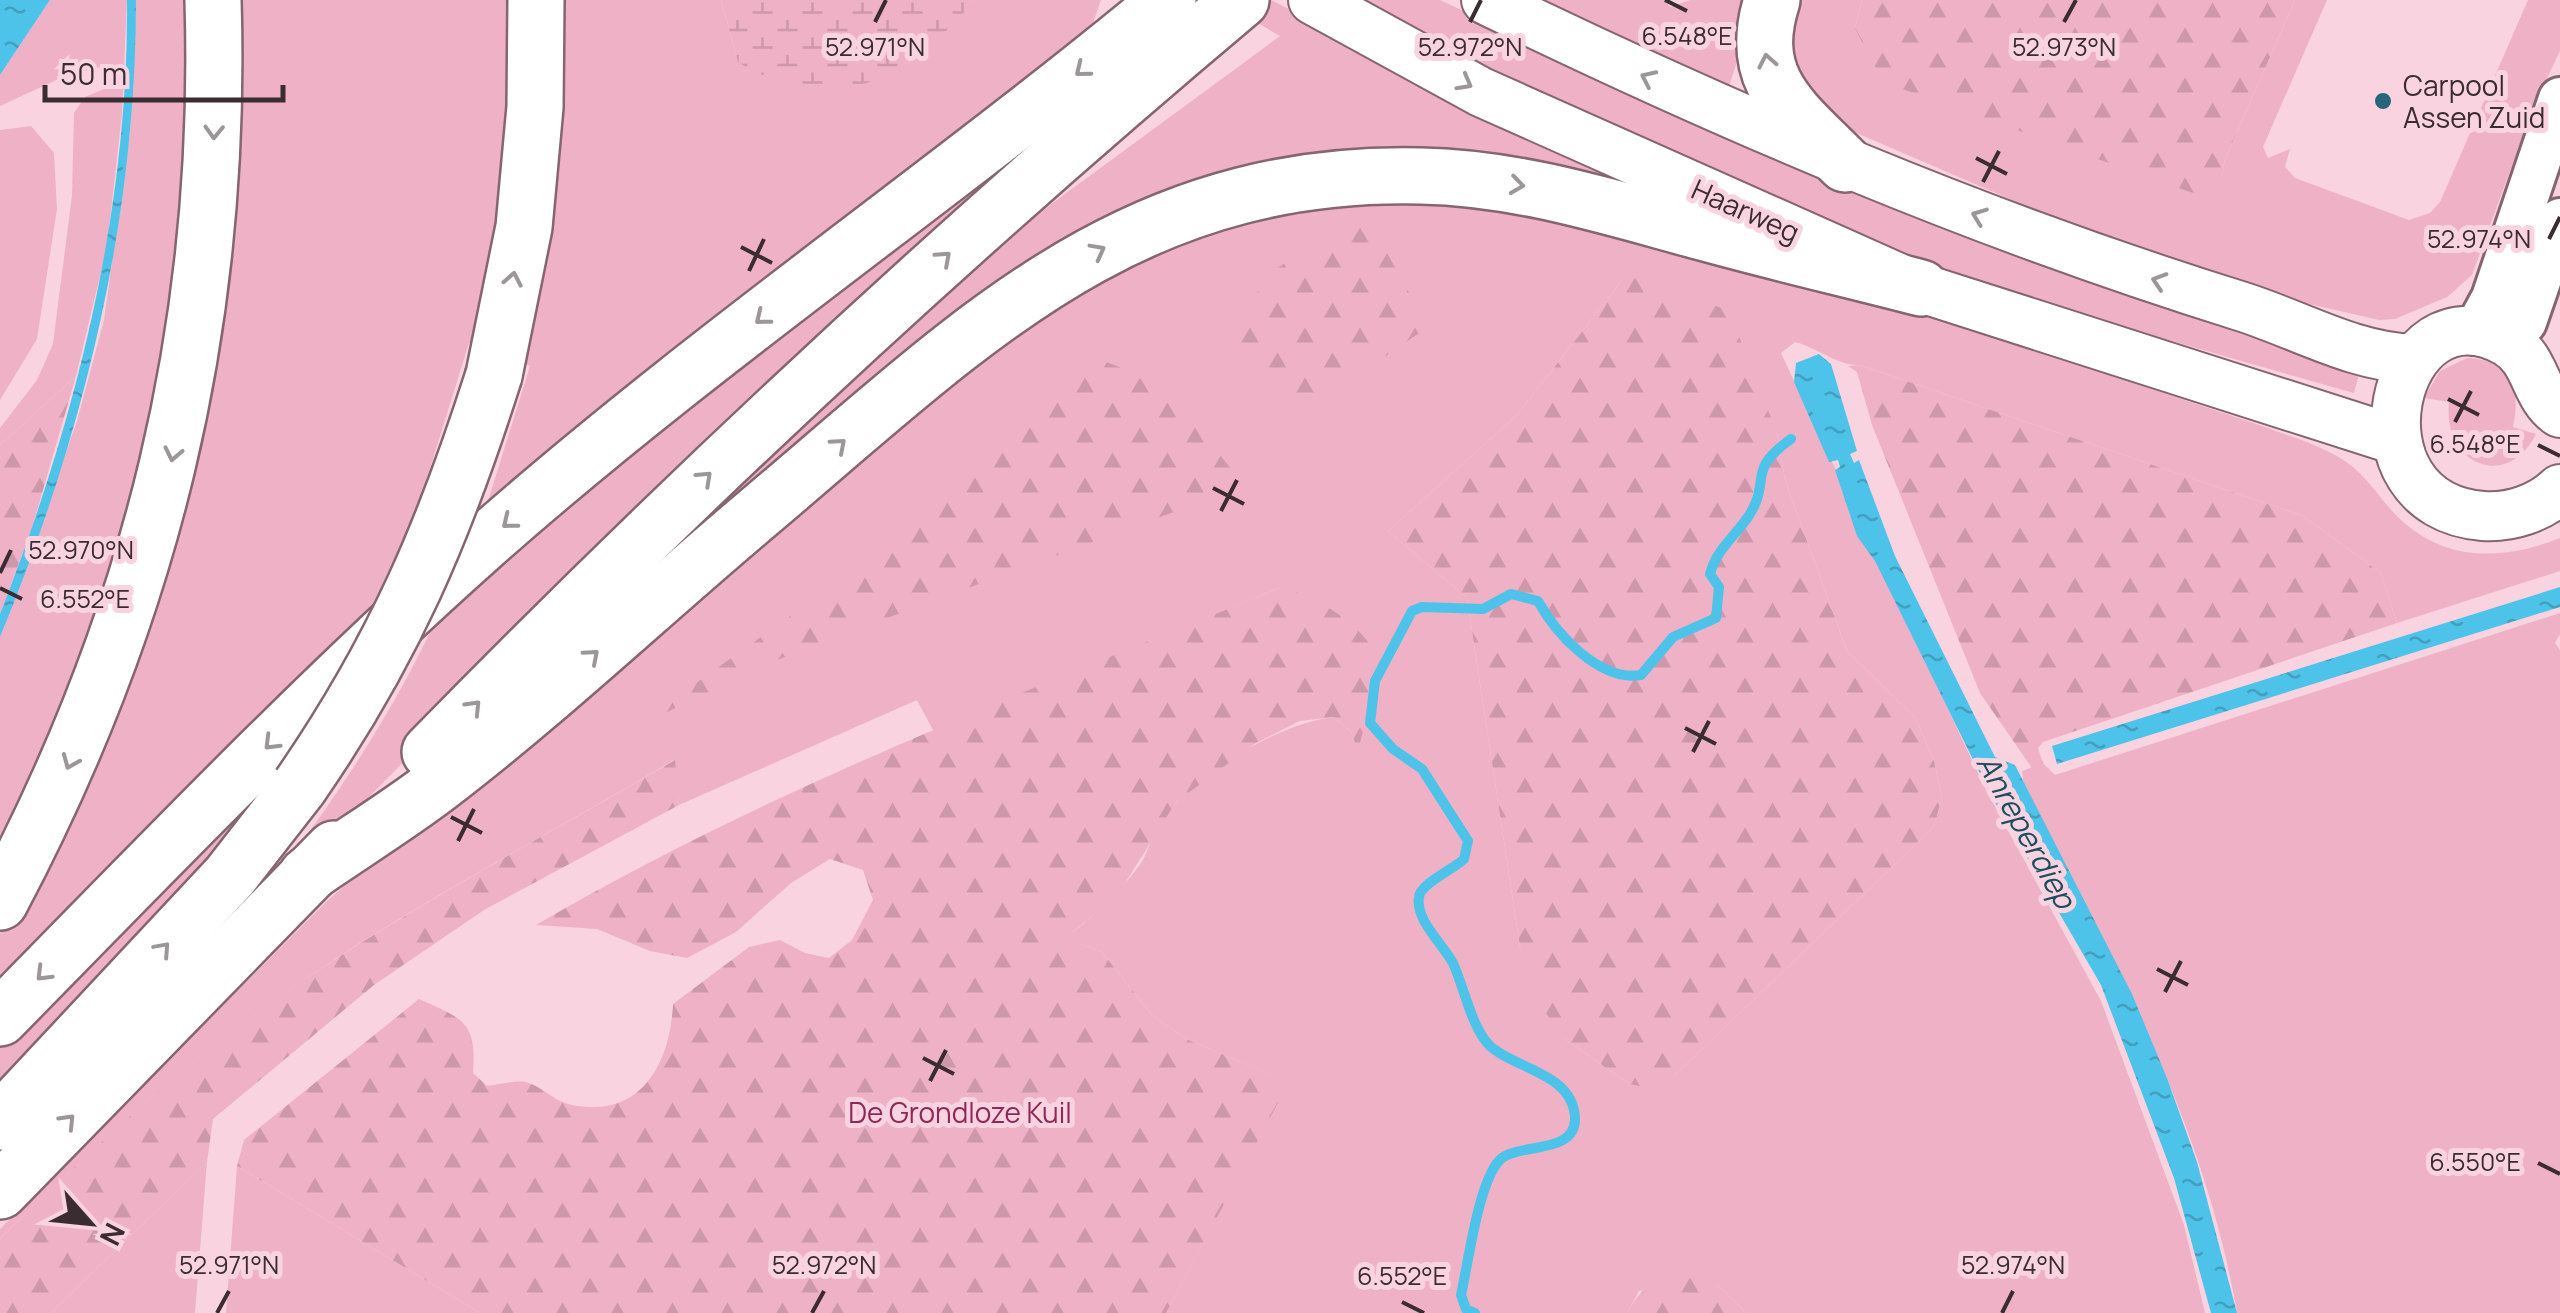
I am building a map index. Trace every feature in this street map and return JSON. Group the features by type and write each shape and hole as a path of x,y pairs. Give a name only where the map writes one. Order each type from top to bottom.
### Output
{"highway":[{"path":"0,902 61,782 107,673 166,485 192,355 208,227 214,136 214,0"},
{"path":"0,1122 230,876 300,786 366,685 427,566 494,375 524,227 534,107 536,0"},
{"path":"1772,0 1764,44 1775,93 1845,164"},
{"path":"0,1191 307,875 682,500 988,218 1192,10"},
{"path":"0,1018 285,728 486,542 838,256 1192,10"},
{"path":"307,875 436,786 926,368 1015,299 1101,248 1190,211 1244,194 1311,182 1385,176 1465,178 1591,198 1710,234 1921,288"}],"main road":[{"name":"Haarweg","path":"1312,0 1481,92 1921,288 2197,378 2280,382 2390,443"},
{"path":"1486,0 1672,89 1845,164 2086,256 2248,309 2331,341 2414,359"},
{"path":"2248,309 2384,333 2485,318 2560,362"},
{"path":"2485,318 2428,346 2414,359 2396,396 2390,443 2412,516 2444,535 2501,544 2556,507"},
{"path":"2485,318 2522,353 2547,404 2560,414"},
{"path":"2390,443 2419,434 2441,468 2478,488 2506,489 2528,479 2560,443"}],"street":[{"path":"2485,318 2532,191 2553,118"},
{"path":"2485,318 2560,220"}],"green space":[{"path":"50,0 127,0 122,113 107,247 76,376 0,445 0,428 37,380 53,344 72,195 74,113 85,97 111,86 104,66 63,77 0,106 0,75"},
{"path":"136,0 191,0 183,270 119,574 0,860 0,637 77,421 104,320 130,132"},
{"path":"228,0 522,0 523,101 475,344 469,343 418,507 368,615 279,695 287,706 0,992 0,934 95,746"},
{"path":"559,0 721,0 738,62 908,63 974,0 1101,0 1093,23 478,533 530,366 523,363"},
{"path":"721,0 974,0 923,52 896,70 867,83 837,89 806,88 773,79 738,62"},
{"path":"1218,0 1271,0 1643,188 1587,185 1169,208 433,776 888,324 1280,36"},
{"path":"1348,0 1440,0 1620,84 2362,362 2354,393 2031,298 1793,213 1622,138"},
{"path":"1539,0 1665,0 1670,7 1690,0 1757,0 1729,86"},
{"path":"1797,0 1862,0 1855,28 2222,177 2225,159 2295,0 2327,0 2263,147 2268,158 2290,149 2285,167 2295,178 2409,220 2430,213 2440,202 2528,0 2560,0 2560,51 2533,108 2472,275 2447,297 2395,319 2379,320 2248,290 2114,244 1852,131 1820,107 1799,76 1791,39"},
{"path":"1862,0 2295,0 2225,159 2222,177 2201,196 1883,82 1855,28"},
{"path":"1166,20 490,674 301,866 290,858 376,731 447,595"},
{"path":"31,126 54,153 57,209 37,339 0,400 0,130"},
{"path":"1460,190 1745,253 2312,444 2353,467 2400,519 2437,544 2497,553 2560,538 2560,571 2397,623 2381,573 2303,516 1859,365 1843,363 1803,344 1795,342 1781,353 1986,790 2101,1001 2184,1225 2205,1313 1746,1313 1717,1284 1639,1291 1627,1313 1166,1313 1288,1082 1186,1039 1152,1015 1102,952 1064,938 1106,904 1133,873 1174,804 1238,754 1288,729 1334,717 1351,732 1358,749 1365,717 1281,587 934,732 917,700 679,805 674,760 407,915 277,999 153,1096 0,1239 0,1229 326,902 548,707 959,358 1224,215","holes":["1623,279 1777,433 1785,480 1847,651 1915,717 1934,761 1942,797 1934,827 1675,1075 1629,1084 1565,1039 1520,947 1467,598 1388,531 1517,415"]},
{"path":"1371,224 1428,327 1301,414 1239,341 1263,278 1304,250"},
{"path":"1645,278 1729,311 1777,433 1785,480 1847,651 1915,717 1934,761 1942,797 1934,827 1675,1075 1646,1087 1629,1084 1565,1039 1542,1008 1520,947 1467,598 1388,531 1517,415 1623,279"},
{"path":"1084,357 1108,363 1154,388 1195,425 1244,486 795,652 633,728 824,592"},
{"path":"2467,358 2503,370 2516,400 2513,427 2536,434 2524,452 2509,462 2494,466 2466,455 2450,424 2449,402 2424,398 2440,371"},
{"path":"1859,365 2303,516 2381,573 2397,623 2043,742 2038,748 2043,763 2032,768 1980,693 1872,425 1857,372 1848,366"},
{"path":"76,376 32,528 0,614 0,445"},
{"name":"De Grondloze Kuil","path":"1281,587 1338,614 1381,659 1358,751 1351,732 1334,717 1300,721 1256,743 1176,802 1117,896 1065,938 1102,952 1152,1015 1186,1039 1289,1082 1166,1313 480,1313 237,1166 244,1140 419,999 464,1024 472,1042 473,1073 487,1086 526,1082 568,1104 593,1107 632,1096 657,1067 671,1027 673,1004 749,947 780,940 805,953 829,958 852,940 873,900 863,870 830,859 791,883 736,932 687,958 650,951 597,929 536,925 625,875 809,785"},
{"path":"2560,613 2560,634 2555,643 2560,650 2560,1313 2237,1313 2203,1175 2179,1108 2122,978 2024,788 2022,771 2043,763 2055,775"},
{"path":"675,760 679,805 484,910 374,985 213,1119 207,1162 51,1313 0,1313 0,1239 194,1062 277,998 363,941"},
{"path":"268,768 256,804 0,1104 0,1031"},
{"path":"207,1162 195,1313 51,1313"},
{"path":"237,1166 480,1313 226,1313"},
{"path":"1688,1273 1717,1284 1746,1313 1627,1313 1652,1284"}],"water":[{"path":"0,0 50,0 0,75"},
{"path":"127,0 136,0 134,82 127,164 100,325 57,482 0,637 0,614 52,466 93,313 119,157"},
{"name":"Anreperdiep","path":"1819,354 1831,364 1857,451 1850,454 1854,463 1859,460 1895,556 1995,757 2015,765 2132,994 2197,1162 2237,1313 2211,1313 2174,1178 2101,985 1990,794 1875,561 1857,536 1835,470 1840,467 1838,460 1829,462 1794,382 1796,363"},
{"path":"2560,587 2560,607 2057,764 2052,746"}],"waterway":[{"path":"1475,1313 1466,1309 1461,1295 1481,1201 1494,1168 1511,1153 1547,1146 1567,1137 1575,1117 1572,1102 1553,1081 1501,1054 1484,1039 1453,963 1421,914 1421,892 1464,859 1468,841 1422,769 1393,749 1370,723 1375,681 1412,611 1422,607 1483,609 1511,594 1538,601 1568,641 1595,663 1610,671 1641,675 1673,637 1716,618 1719,587 1710,574 1713,565 1750,514 1769,459 1791,439"}],"place":[{"name":"Carpool Assen Zuid","path":"2383,101"}]}
